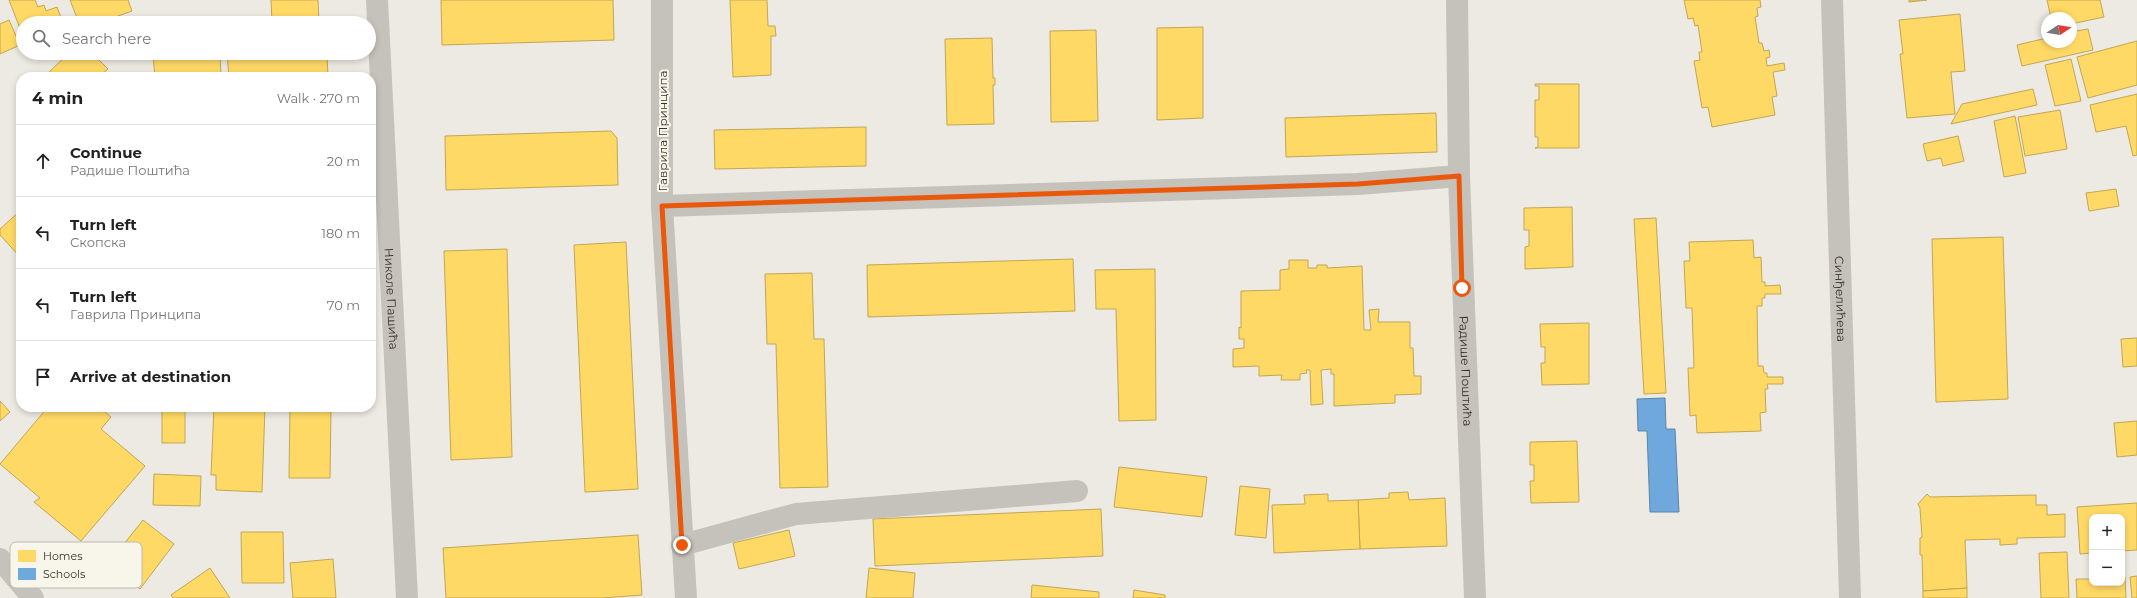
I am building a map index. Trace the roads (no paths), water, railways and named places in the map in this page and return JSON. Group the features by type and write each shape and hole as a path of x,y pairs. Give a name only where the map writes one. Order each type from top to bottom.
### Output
{"street":[{"name":"Николе Пашића","path":"377,0 407,598"},
{"name":"Гаврила Принципа","path":"662,0 662,206 686,598"},
{"name":"Радише Поштића","path":"1456,0 1459,176 1475,598"},
{"name":"Синђелићева","path":"1832,0 1850,598"},
{"path":"662,206 1358,184 1459,176"},
{"path":"682,545 796,514 1077,491"},
{"path":"0,559 10,570"},
{"path":"25,588 34,598"}]}
